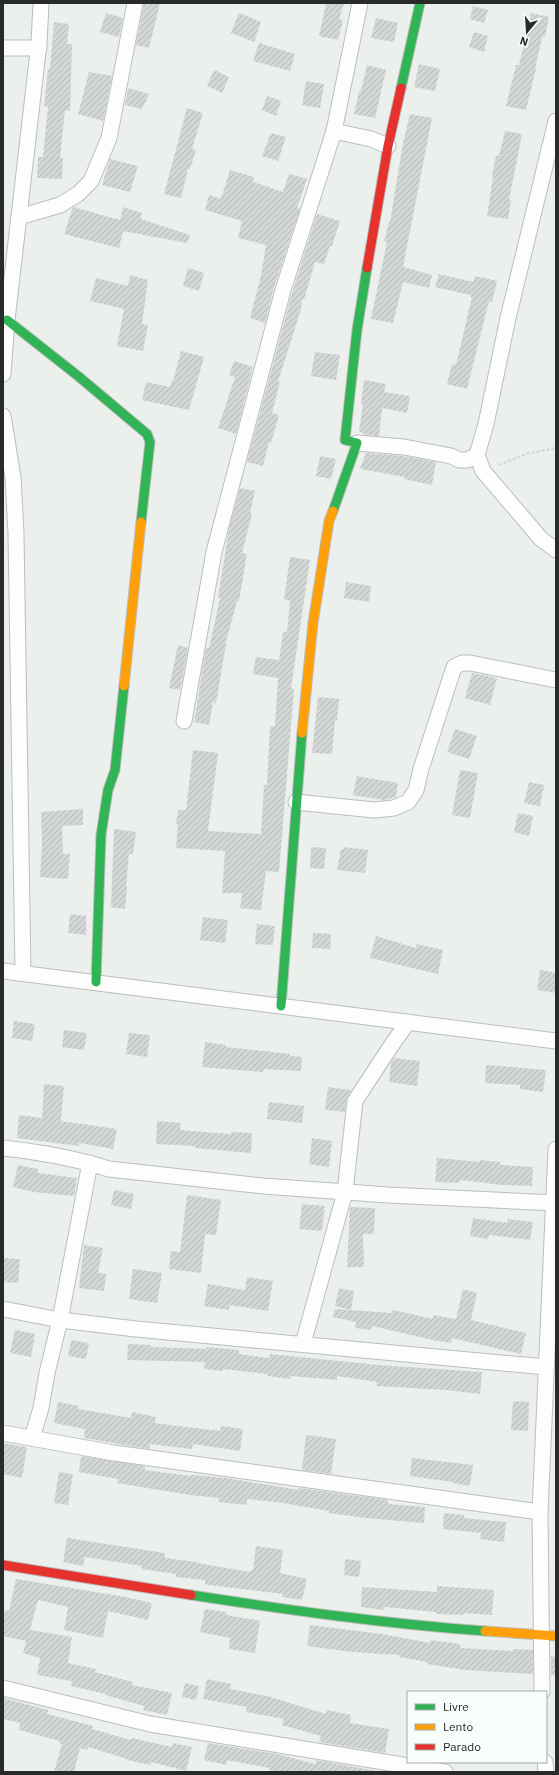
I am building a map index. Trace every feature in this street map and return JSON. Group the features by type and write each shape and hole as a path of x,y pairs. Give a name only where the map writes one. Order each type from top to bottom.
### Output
{"street":[{"path":"3,374 18,217 39,48 41,3"},
{"path":"18,217 60,205 78,194 91,181 109,138 135,3"},
{"path":"184,721 214,552 283,290 334,131 360,3"},
{"path":"420,3 388,146 357,330 345,440 451,456 459,460 468,460 477,455"},
{"path":"3,48 39,48"},
{"path":"556,121 508,318 486,424 477,455 483,471 541,539 556,550"},
{"path":"334,131 371,139 388,146"},
{"path":"7,320 65,364 111,402 147,434 150,442 115,770 108,790 101,835 96,982"},
{"path":"3,416 13,477 16,533 10,638 20,704 23,973"},
{"path":"281,1006 296,802 313,623 330,521 357,443"},
{"path":"296,802 374,810 394,808 408,802 416,790 421,769 454,667 462,663 470,663 556,680"},
{"path":"3,971 556,1041"},
{"path":"303,1344 345,1192 355,1101 408,1022"},
{"path":"3,1148 34,1151 117,1170 263,1186 345,1192 555,1203"},
{"path":"542,1691 549,1636 540,1512 555,1203 556,1149"},
{"path":"32,1438 41,1408 47,1373 60,1320 90,1163"},
{"path":"3,1309 60,1320 136,1329 546,1367"},
{"path":"3,1433 114,1453 540,1512"},
{"path":"3,1565 301,1612 420,1626 549,1636"},
{"path":"3,1688 150,1724 444,1772"}],"path":[{"path":"483,471 526,454 556,448"}],"building":[{"path":"144,3 160,3 149,48 136,45"},
{"path":"326,3 344,3 339,19 343,20 338,40 319,36"},
{"path":"473,6 488,10 484,23 470,19"},
{"path":"106,13 123,18 119,37 100,32"},
{"path":"239,13 261,22 254,42 231,33"},
{"path":"531,13 549,17 545,37 542,37 526,110 506,106 516,65 519,65"},
{"path":"376,18 398,23 394,42 371,38"},
{"path":"54,22 69,24 67,44 72,44 70,111 65,110 60,158 63,158 62,179 37,178 38,157 43,157 48,107 44,106 48,69 50,69"},
{"path":"474,32 488,36 484,52 469,47"},
{"path":"259,43 295,54 290,71 253,61"},
{"path":"419,64 440,69 435,91 414,87"},
{"path":"367,65 386,70 375,118 354,114"},
{"path":"214,70 229,77 222,93 207,86"},
{"path":"89,72 112,76 103,121 78,114"},
{"path":"306,81 324,84 320,108 302,105"},
{"path":"128,88 149,94 142,109 125,105"},
{"path":"267,96 281,101 276,116 262,110"},
{"path":"187,108 203,113 192,149 196,150 190,169 188,169 181,198 164,194"},
{"path":"410,114 432,118 403,267 432,275 429,288 403,282 393,323 371,319 387,242 384,242 390,222 403,143"},
{"path":"505,131 522,134 509,200 511,200 508,219 487,216 496,156 499,156"},
{"path":"271,133 286,137 278,161 262,156"},
{"path":"110,159 138,166 130,192 102,185"},
{"path":"230,170 254,177 253,182 283,192 289,174 307,179 297,208 300,209 274,287 265,323 250,318 261,276 266,245 238,238 242,221 205,210 209,195 221,199"},
{"path":"73,207 120,220 123,207 142,213 141,219 190,235 187,243 123,231 119,248 64,234"},
{"path":"317,214 340,221 332,246 330,246 324,264 315,262 304,300 302,299 301,309 278,382 280,382 272,413 279,415 271,443 269,442 263,466 247,462 292,293"},
{"path":"188,268 204,273 199,291 183,286"},
{"path":"439,274 473,282 475,276 497,281 492,302 489,301 467,389 447,384 452,364 456,365 472,297 470,297 470,295 435,287"},
{"path":"130,275 148,280 142,324 148,325 143,351 117,346 124,309 90,301 96,278 128,286"},
{"path":"181,351 204,357 189,410 142,400 146,382 170,387"},
{"path":"315,352 340,355 336,380 311,376"},
{"path":"234,361 253,367 236,434 218,428 235,377 229,375"},
{"path":"364,380 386,384 384,392 410,396 407,413 382,408 379,436 366,435 359,431 363,404 361,404"},
{"path":"366,453 403,456 436,462 432,485 404,479 405,477 360,469"},
{"path":"320,456 336,459 331,479 316,476"},
{"path":"240,488 255,491 250,513 252,514 242,553 247,554 239,601 237,601 227,638 216,703 213,702 209,725 194,722 206,648 209,648 220,598 218,597 229,529"},
{"path":"290,557 310,560 291,688 294,689 279,872 266,871 261,910 240,908 242,893 222,893 225,851 176,848 178,824 176,824 178,810 186,810 193,750 218,753 208,831 261,834 264,785 267,785 270,726 275,726 278,678 253,674 256,657 279,660 283,632 287,632 290,601 284,599"},
{"path":"346,582 371,586 369,602 344,598"},
{"path":"178,645 188,648 180,690 169,688"},
{"path":"472,673 497,678 490,705 465,698"},
{"path":"318,697 339,699 337,721 335,720 332,754 312,753"},
{"path":"455,729 477,736 469,759 447,752"},
{"path":"460,770 478,773 470,818 452,815"},
{"path":"357,776 398,783 396,797 383,800 353,795"},
{"path":"529,782 544,785 540,806 524,803"},
{"path":"83,809 83,825 62,826 63,854 70,854 68,879 40,877 42,844 41,812"},
{"path":"518,813 533,816 529,836 514,832"},
{"path":"114,829 136,832 133,854 129,854 125,909 111,907"},
{"path":"311,847 326,848 324,869 310,868"},
{"path":"345,847 368,850 365,873 337,870 341,849 344,849"},
{"path":"70,914 86,916 86,935 68,933"},
{"path":"203,917 228,920 225,943 200,940"},
{"path":"257,924 275,926 273,945 255,944"},
{"path":"313,933 331,934 330,949 312,948"},
{"path":"376,936 416,948 417,944 443,950 438,974 370,958"},
{"path":"540,970 556,973 556,993 537,990"},
{"path":"14,1021 35,1024 32,1041 12,1038"},
{"path":"64,1030 87,1033 84,1050 62,1047"},
{"path":"129,1033 150,1035 147,1057 126,1054"},
{"path":"205,1042 226,1045 226,1047 290,1054 290,1056 302,1057 301,1071 264,1069 263,1072 202,1067"},
{"path":"394,1058 420,1061 417,1086 389,1082 391,1062"},
{"path":"486,1065 546,1070 543,1092 520,1089 520,1085 485,1083"},
{"path":"44,1084 64,1086 61,1121 117,1129 113,1149 79,1143 79,1146 17,1138 19,1115 42,1118"},
{"path":"328,1087 351,1090 346,1100 345,1112 325,1110"},
{"path":"269,1102 304,1106 302,1123 267,1119"},
{"path":"157,1121 181,1123 180,1130 231,1134 231,1132 252,1133 251,1153 195,1148 195,1146 156,1144"},
{"path":"312,1138 332,1141 329,1167 309,1164"},
{"path":"437,1158 480,1162 480,1160 500,1162 500,1165 533,1167 532,1186 502,1185 460,1180 459,1183 435,1182"},
{"path":"18,1165 38,1169 38,1173 77,1178 74,1196 34,1192 13,1187"},
{"path":"114,1190 134,1194 131,1209 111,1205"},
{"path":"187,1195 221,1200 216,1235 205,1234 201,1273 169,1269 171,1251 180,1252"},
{"path":"302,1204 325,1206 322,1231 299,1229"},
{"path":"350,1207 375,1208 374,1234 363,1234 364,1267 347,1267"},
{"path":"473,1218 507,1223 508,1219 533,1222 530,1240 489,1235 488,1239 470,1236"},
{"path":"84,1245 103,1248 98,1273 106,1274 104,1291 79,1288"},
{"path":"3,1258 20,1259 18,1283 3,1282"},
{"path":"133,1269 162,1273 157,1303 129,1299"},
{"path":"247,1277 273,1281 268,1311 230,1305 229,1310 204,1306 208,1284 245,1290"},
{"path":"339,1288 354,1291 351,1310 335,1306"},
{"path":"463,1289 477,1293 471,1320 526,1333 521,1354 452,1338 451,1343 372,1326 371,1330 355,1328 356,1322 333,1317 335,1309 392,1313 393,1310 433,1319 433,1315 456,1319"},
{"path":"15,1330 35,1334 31,1357 10,1353"},
{"path":"71,1340 89,1343 86,1359 68,1356"},
{"path":"128,1344 151,1345 151,1347 206,1349 206,1347 239,1350 239,1354 269,1358 270,1354 378,1365 482,1372 480,1394 446,1390 376,1386 377,1382 337,1376 337,1380 291,1376 290,1379 267,1376 268,1374 223,1369 223,1371 204,1369 205,1362 127,1360"},
{"path":"513,1401 529,1402 528,1431 511,1430"},
{"path":"58,1402 79,1406 78,1409 131,1418 132,1412 156,1417 155,1423 220,1431 221,1426 243,1429 240,1451 193,1444 192,1449 150,1444 149,1449 84,1438 85,1429 54,1423"},
{"path":"306,1435 336,1439 331,1474 302,1470"},
{"path":"3,1443 27,1447 22,1478 3,1474"},
{"path":"81,1456 145,1466 145,1470 191,1476 226,1478 299,1490 299,1488 388,1500 388,1504 425,1507 424,1523 365,1518 329,1513 329,1511 283,1503 247,1499 247,1505 218,1502 219,1498 190,1495 117,1483 118,1479 79,1472"},
{"path":"412,1458 473,1465 470,1486 410,1476"},
{"path":"59,1472 73,1474 68,1505 54,1503"},
{"path":"444,1513 464,1515 464,1518 506,1522 504,1542 480,1539 481,1533 443,1529"},
{"path":"67,1538 165,1553 165,1558 197,1562 250,1572 253,1570 256,1546 283,1550 280,1573 307,1579 302,1600 282,1597 283,1594 209,1585 205,1584 205,1580 176,1577 176,1574 142,1569 142,1566 85,1557 83,1566 63,1562"},
{"path":"345,1559 361,1561 359,1577 344,1575"},
{"path":"16,1579 126,1597 152,1603 148,1620 108,1611 103,1638 64,1630 68,1607 38,1600 30,1630 72,1637 68,1663 96,1669 95,1672 133,1682 132,1685 172,1693 167,1715 143,1710 144,1706 105,1695 106,1694 71,1686 72,1681 37,1675 40,1658 23,1653 26,1641 3,1636 3,1620 5,1610 9,1611"},
{"path":"437,1586 494,1590 492,1615 463,1613 463,1615 436,1614 436,1612 384,1607 383,1610 361,1607 362,1587 437,1592"},
{"path":"205,1609 226,1612 226,1615 260,1621 255,1653 229,1649 230,1638 200,1632"},
{"path":"310,1625 382,1634 430,1643 430,1640 460,1644 460,1648 513,1651 514,1649 533,1650 533,1674 466,1670 427,1664 427,1662 399,1657 399,1655 352,1652 307,1646"},
{"path":"551,1656 556,1657 556,1676 551,1675"},
{"path":"207,1679 231,1684 230,1689 267,1696 326,1714 327,1710 351,1715 350,1723 389,1729 385,1753 319,1742 321,1736 282,1725 284,1719 246,1712 247,1707 203,1699"},
{"path":"185,1683 199,1686 196,1700 182,1697"},
{"path":"3,1698 48,1710 47,1714 93,1726 92,1729 131,1740 132,1738 172,1747 173,1743 192,1747 186,1771 151,1762 150,1765 127,1760 88,1747 87,1750 80,1748 74,1772 54,1772 62,1744 60,1744 60,1741 19,1730 20,1723 3,1719"},
{"path":"208,1743 277,1754 315,1764 316,1760 382,1772 277,1772 269,1770 270,1768 227,1760 226,1765 204,1760"}],"traffic: fast":[{"path":"401,88 420,3"},
{"path":"333,511 357,443 345,440 357,330 367,268"},
{"path":"7,320 78,376 147,434 150,442 141,522"},
{"path":"96,982 101,835 108,790 115,770 124,686"},
{"path":"281,1006 302,733"},
{"path":"191,1595 411,1625 485,1631"}],"traffic: slow":[{"path":"302,733 313,623 329,521 333,511"},
{"path":"124,686 141,522"},
{"path":"485,1631 556,1636"}],"traffic: jam":[{"path":"367,268 388,146 401,88"},
{"path":"3,1565 191,1595"}]}
